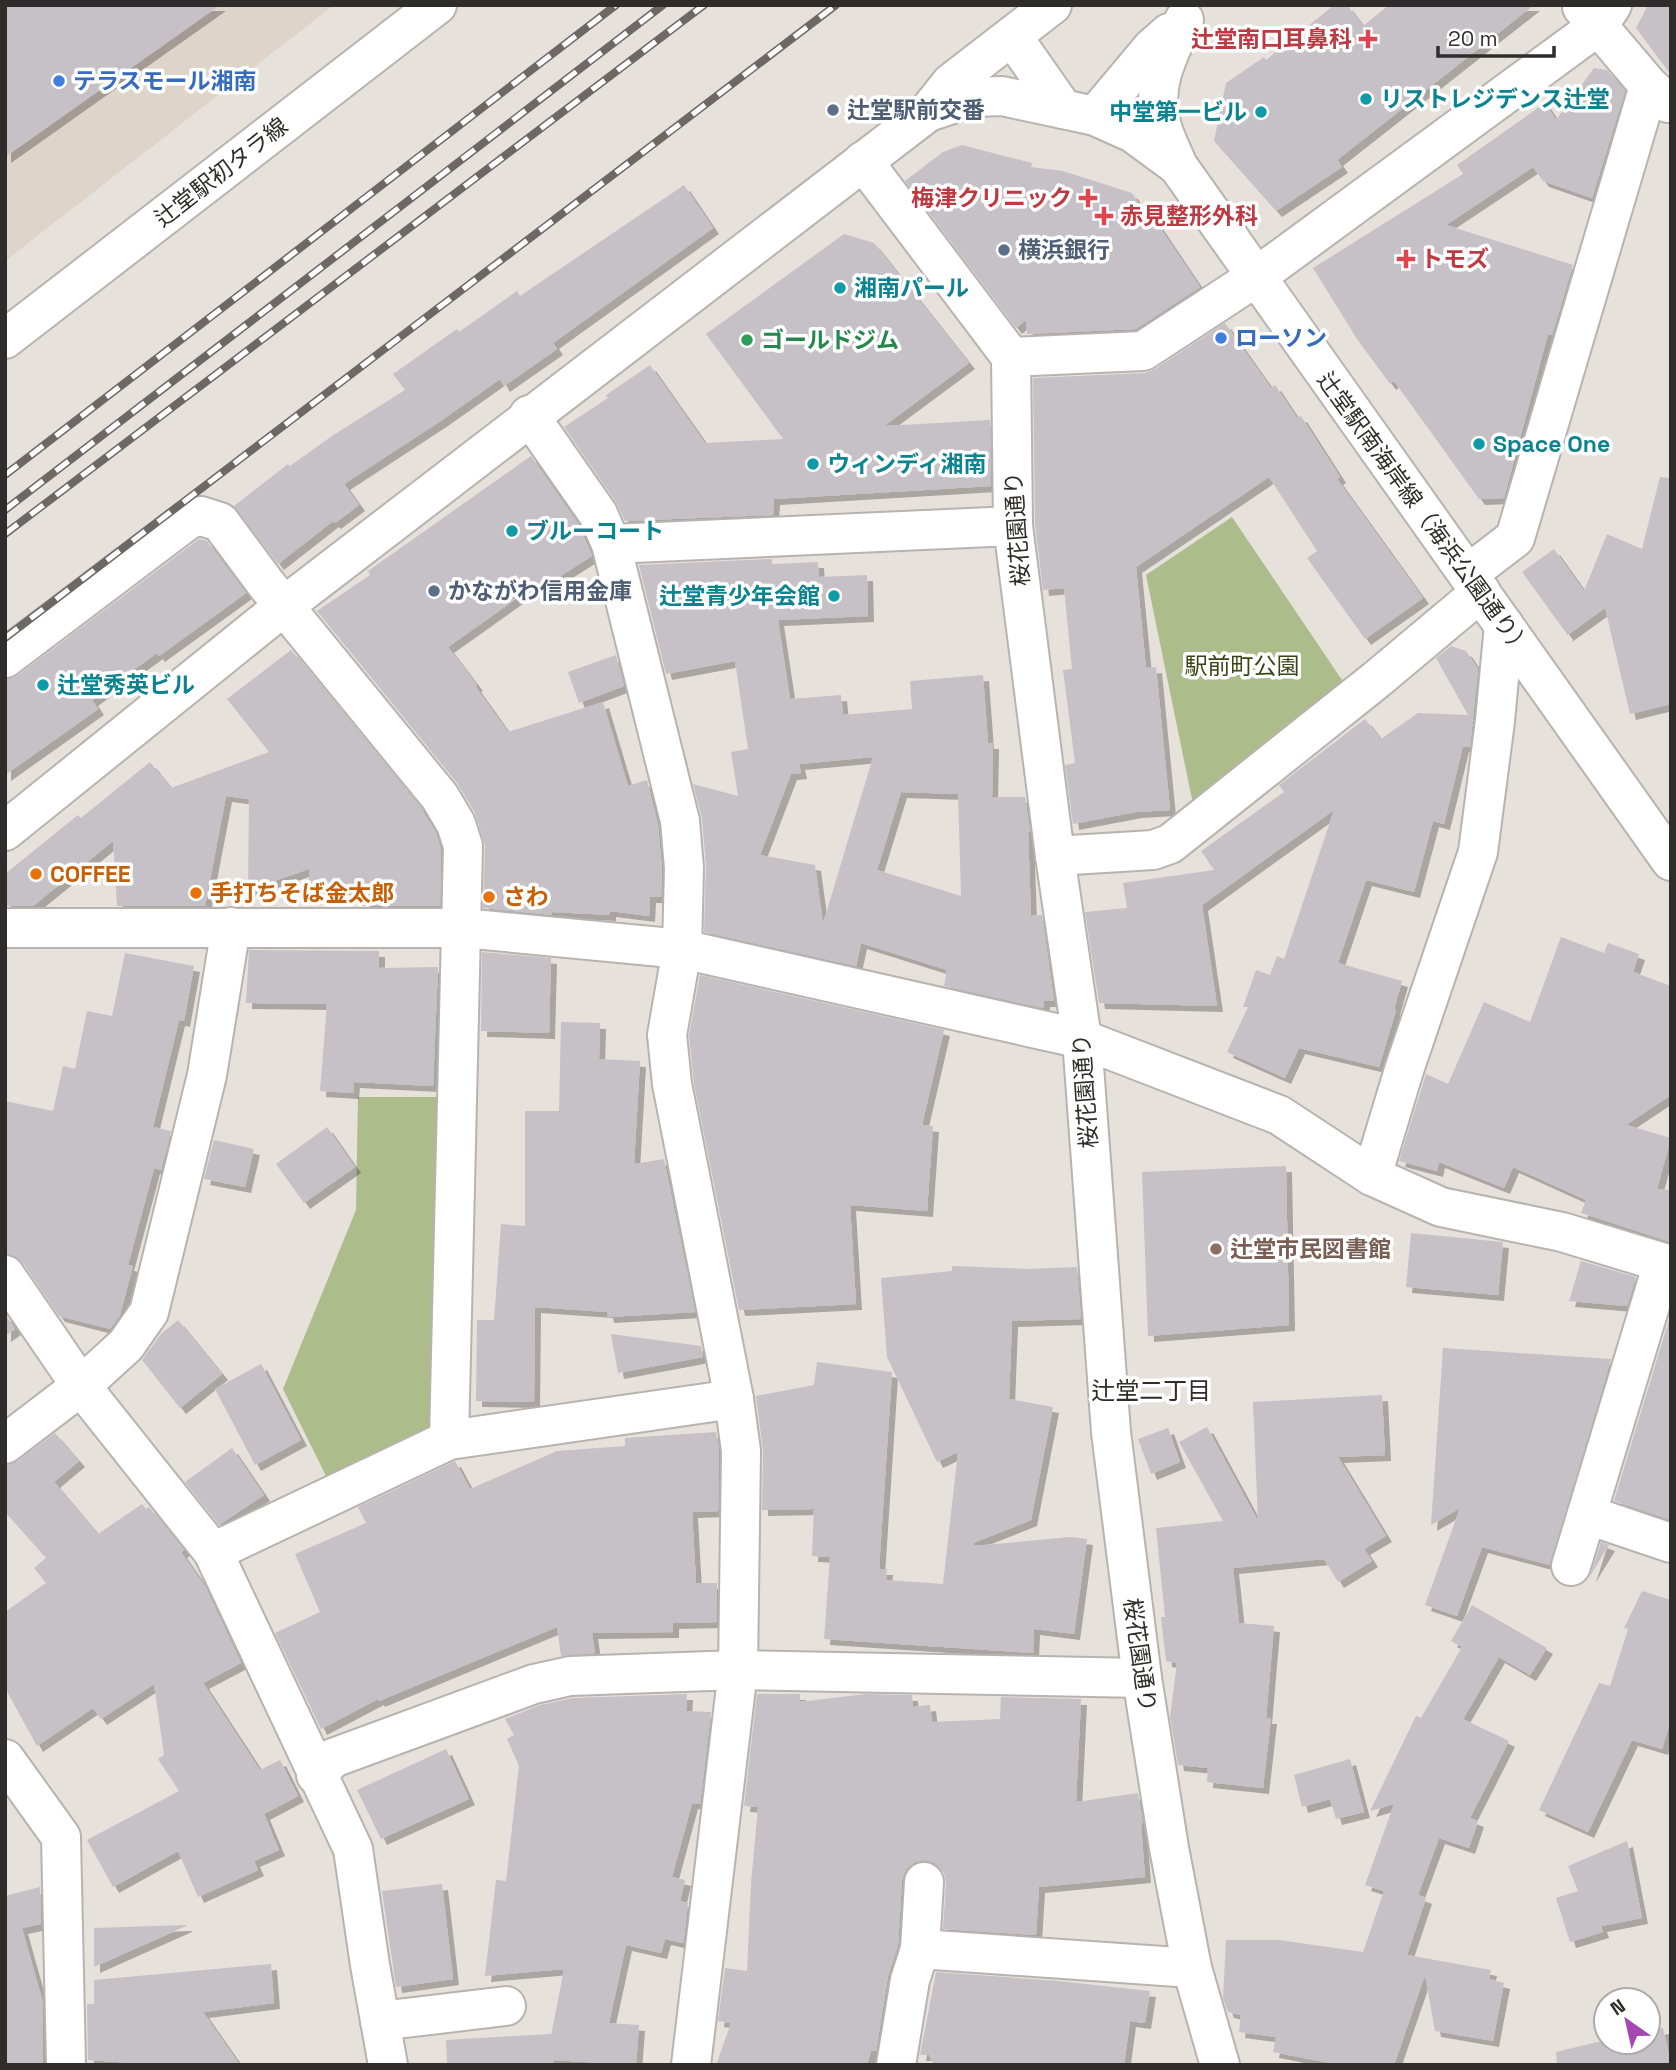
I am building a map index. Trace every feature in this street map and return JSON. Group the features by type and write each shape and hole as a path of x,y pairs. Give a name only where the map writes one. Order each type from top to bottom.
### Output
{"street":[{"name":"辻堂駅初タラ線","path":"5,339 437,5"},
{"path":"5,831 284,606 529,415 928,112 951,83 1052,5"},
{"path":"863,160 1011,357 1143,351 1256,277 1597,12 1660,96 1515,538 1474,583 1376,680 1170,844 1153,850 1055,856"},
{"path":"1079,113 1194,13"},
{"path":"1178,166 1160,121 1157,89 1161,71 1194,13"},
{"path":"1012,36 1079,113"},
{"path":"928,112 974,97 1002,96 1079,113 1133,133 1178,166"},
{"name":"辻堂駅南海岸線（海浜公園通り）","path":"1178,166 1671,861"},
{"name":"桜花園通り","path":"1011,357 1013,526 1055,856 1082,1039 1111,1432 1142,1678 1169,1848 1192,1968 1220,2065"},
{"path":"529,415 598,514 611,544 680,821 684,868 682,949 667,1035 672,1084 734,1399 741,1451 738,1670 691,2065"},
{"path":"5,658 188,519 201,516 220,522 284,606 440,797 456,824 463,846 463,928 449,1440"},
{"path":"611,544 1013,526"},
{"path":"1372,1176 1404,1070 1478,852 1496,722 1504,625"},
{"path":"5,1444 81,1386 126,1345 149,1311 207,1075 231,927"},
{"path":"5,928 463,928 682,949 1082,1039 1279,1115 1372,1176 1441,1207 1562,1232 1667,1264 1571,1566"},
{"path":"5,1275 81,1386 213,1552 353,1850 388,2065"},
{"path":"213,1552 449,1440 734,1399"},
{"path":"1588,1515 1671,1544"},
{"path":"316,1775 333,1758 534,1684 570,1676 738,1670 1142,1678"},
{"path":"5,1759 61,1837 66,2065"},
{"path":"896,2065 909,1980 920,1949 924,1882"},
{"path":"920,1949 1192,1968"},
{"path":"380,2021 506,2006"}],"shaded area":[{"path":"5,5 334,5 5,261"}],"green space":[{"name":"駅前町公園","path":"1232,517 1344,683 1193,804 1146,575"},
{"path":"358,1097 444,1097 437,1430 329,1482 283,1389 356,1210"}],"building":[{"name":"テラスモール湘南","path":"5,5 220,5 5,157"},
{"path":"1334,5 1347,5 1363,26 1389,5 1534,5 1337,160 1342,167 1276,211 1214,141 1226,83 1264,57 1266,60"},
{"path":"1648,5 1671,5 1671,75 1636,28"},
{"path":"1594,68 1607,70 1625,91 1592,198 1543,181 1533,167 1446,225 1573,265 1552,335 1548,334 1504,498 1479,499 1394,381 1390,384 1357,339 1313,268 1463,174 1457,165 1545,103 1556,120"},
{"path":"962,145 1032,163 1031,167 1063,171 1132,193 1153,226 1157,223 1200,287 1136,329 1027,334 1026,320 1016,328 905,181 943,152"},
{"path":"684,185 713,228 553,343 557,349 504,386 500,379 344,484 359,505 335,523 333,521 278,564 234,506 288,464 290,466 405,390 393,374 517,291 520,296"},
{"path":"844,234 874,243 969,363 884,426 990,420 991,486 774,499 773,515 625,521 616,502 564,427 608,398 606,395 650,365 705,443 783,439 706,334"},
{"path":"1225,323 1271,388 1275,385 1297,418 1301,416 1340,477 1337,479 1423,598 1365,639 1307,558 1317,551 1269,477 1136,567 1146,668 1156,667 1170,810 1136,812 1073,824 1065,765 1075,763 1063,670 1072,669 1064,588 1043,590 1035,524 1033,378 1145,373"},
{"path":"531,456 579,525 592,556 527,597 524,593 448,647 508,732 603,702 628,786 647,780 658,825 662,869 661,897 650,897 649,916 610,911 610,915 552,912 552,915 483,908 485,846 475,813 457,783 317,611 370,575 368,571"},
{"path":"1660,477 1671,478 1671,704 1630,714 1605,608 1566,636 1522,572 1554,549 1584,591 1607,534 1642,549"},
{"path":"199,539 207,541 246,593 92,700 98,709 5,775 5,679 18,675"},
{"path":"772,559 772,564 818,562 819,577 867,575 868,616 778,620 790,699 841,695 843,715 912,709 910,681 983,675 988,743 993,743 992,797 1025,797 1030,831 1031,916 1042,915 1054,1001 1044,1001 1043,1008 944,986 947,970 861,943 856,966 704,932 706,866 702,819 693,784 738,796 731,752 748,749 735,661 666,674 639,565","holes":["873,757 848,840 823,924 815,865 760,855 791,774 801,773 799,764","901,792 958,794 961,896 877,870"]},
{"path":"1451,646 1466,651 1478,669 1470,747 1463,746 1444,824 1433,821 1414,892 1366,880 1338,963 1402,981 1379,1067 1299,1048 1285,1078 1227,1052 1248,1007 1243,1007 1256,970 1270,975 1277,956 1284,959 1334,810 1202,905 1217,1006 1099,1003 1085,912 1127,908 1123,883 1214,870 1201,851 1284,792 1279,785 1365,719 1381,739 1418,713 1468,715 1436,658"},
{"path":"291,650 422,810 436,833 441,849 440,906 362,906 362,888 309,890 309,869 248,890 249,799 226,796 205,906 117,906 113,841 33,906 5,906 5,874 78,815 81,818 150,762 171,788 269,752 227,699"},
{"path":"616,655 624,686 579,703 568,672"},
{"path":"1561,937 1604,953 1608,943 1639,954 1633,972 1671,986 1671,1095 1626,1125 1671,1138 1657,1189 1671,1190 1671,1242 1581,1213 1586,1200 1513,1167 1504,1188 1439,1162 1437,1171 1399,1161 1426,1074 1448,1084 1484,1002 1530,1022"},
{"path":"249,950 379,951 379,968 438,967 433,1086 354,1082 353,1093 320,1091 327,1004 246,1003"},
{"path":"482,952 551,958 549,1033 481,1031"},
{"path":"125,953 194,966 184,1021 179,1020 153,1127 171,1131 161,1170 154,1168 128,1265 133,1266 120,1315 110,1329 59,1316 23,1263 15,1256 5,1253 5,1101 53,1111 63,1066 75,1069 87,1011 112,1016"},
{"path":"700,975 944,1030 922,1125 933,1126 927,1211 850,1205 856,1304 739,1310 694,1084 689,1035"},
{"path":"561,1022 600,1023 599,1059 640,1061 634,1164 664,1159 695,1312 608,1317 607,1312 535,1307 534,1402 476,1401 477,1320 494,1320 501,1224 525,1226 525,1111 559,1111"},
{"path":"327,1127 355,1167 304,1203 276,1164"},
{"path":"214,1140 254,1149 245,1187 204,1179"},
{"name":"辻堂市民図書館","path":"1286,1166 1289,1325 1148,1336 1142,1172"},
{"path":"1411,1233 1503,1242 1498,1295 1406,1287"},
{"path":"1581,1261 1636,1277 1627,1306 1569,1301"},
{"path":"952,1266 1028,1269 1077,1267 1081,1319 1012,1321 1009,1399 1053,1407 1031,1520 973,1543 974,1546 1070,1537 1087,1539 1074,1634 1034,1629 1033,1653 824,1639 830,1557 812,1556 814,1509 762,1510 763,1451 756,1396 814,1385 817,1362 892,1372 879,1569 887,1569 886,1580 943,1584 958,1452 937,1462 887,1357 881,1278 952,1271"},
{"path":"1671,1313 1671,1520 1614,1501"},
{"path":"5,1314 15,1329 5,1336"},
{"path":"178,1320 222,1374 180,1408 142,1360 161,1334"},
{"path":"611,1334 701,1346 703,1357 618,1373"},
{"path":"1443,1348 1611,1359 1550,1565 1482,1547 1457,1616 1425,1605 1460,1508 1431,1525"},
{"path":"261,1364 301,1440 255,1465 215,1389"},
{"path":"1382,1395 1385,1455 1338,1457 1386,1536 1364,1549 1372,1561 1338,1582 1324,1559 1233,1568 1239,1623 1274,1626 1266,1718 1271,1718 1263,1788 1207,1782 1208,1768 1178,1765 1170,1717 1177,1663 1166,1661 1161,1617 1165,1617 1156,1528 1223,1521 1179,1442 1207,1427 1258,1521 1253,1402"},
{"path":"1168,1428 1180,1462 1151,1474 1138,1439"},
{"path":"716,1432 719,1452 718,1511 692,1512 696,1583 717,1583 717,1622 673,1623 673,1632 592,1633 595,1653 561,1656 557,1627 379,1701 378,1699 321,1729 275,1633 320,1612 295,1554 366,1523 358,1507 455,1461 470,1489 557,1451 625,1446 625,1438"},
{"path":"55,1433 79,1461 54,1482 98,1534 142,1504 146,1509 149,1507 184,1550 181,1552 206,1588 241,1663 203,1683 260,1770 280,1760 298,1796 264,1814 279,1850 254,1861 258,1870 198,1897 178,1851 113,1887 87,1840 179,1791 158,1759 164,1755 154,1684 101,1719 93,1708 37,1746 5,1688 5,1612 46,1583 34,1568 46,1558 5,1512 5,1466 18,1461"},
{"path":"232,1448 264,1495 219,1525 185,1482"},
{"path":"1601,1542 1609,1545 1590,1576"},
{"path":"1642,1591 1671,1600 1671,1719 1662,1749 1632,1740 1588,1832 1539,1810 1599,1683 1610,1686 1628,1629 1624,1628"},
{"path":"1472,1605 1547,1648 1530,1675 1499,1657 1463,1719 1509,1741 1470,1818 1478,1821 1469,1848 1439,1838 1418,1895 1426,1898 1407,1955 1491,1970 1489,1979 1504,1983 1493,2041 1435,2031 1425,1975 1394,2065 1340,2065 1273,2052 1276,2037 1239,2032 1241,2015 1228,2012 1223,1998 1226,1940 1279,1940 1363,1952 1384,1891 1365,1885 1394,1804 1370,1811 1416,1716 1421,1718 1462,1647 1451,1641"},
{"path":"687,1694 686,1711 711,1712 700,1804 692,1803 672,1877 685,1880 680,1901 688,1903 683,1943 665,1939 661,1953 626,1945 609,2023 639,2025 636,2065 553,2060 554,2065 447,2065 446,2040 551,2036 564,1969 485,1976 496,1880 506,1881 519,1766 507,1739 514,1735 505,1719 540,1705 573,1698"},
{"path":"757,1694 800,1694 800,1702 865,1694 912,1695 913,1707 930,1705 932,1722 1000,1719 1001,1697 1081,1699 1076,1802 1138,1793 1143,1824 1145,1877 1039,1887 1036,1935 943,1929 946,1883 944,1873 935,1863 926,1860 915,1862 906,1869 902,1880 898,1945 888,1976 876,2051 871,2051 867,2065 716,2065 731,2023 718,2021 725,1968 747,1971 758,1807 744,1806"},
{"path":"446,1749 469,1799 381,1839 357,1790"},
{"path":"1350,1759 1364,1812 1336,1819 1330,1799 1302,1807 1294,1775"},
{"path":"1627,1841 1642,1918 1601,1926 1603,1932 1570,1942 1556,1898 1578,1891 1568,1866"},
{"path":"442,1884 453,1979 396,1987 382,1891"},
{"path":"40,1887 41,1924 22,1928 43,2003 43,2065 5,2065 5,1896"},
{"path":"186,1926 94,1967 94,1928"},
{"path":"271,1964 274,2003 203,2012 240,2065 163,2065 88,2060 87,2004 94,2004 94,1980"},
{"path":"936,1972 1150,1991 1145,2023 1130,2021 1124,2065 933,2063 929,2055 920,2055"},
{"path":"1662,2028 1671,2065 1557,2065 1556,2052 1592,2043 1592,2056 1662,2056"}],"railway":[{"path":"5,475 616,5"},
{"path":"5,510 663,5"},
{"path":"5,534 704,5"},
{"path":"5,638 836,5"}],"place":[{"name":"辻堂南口耳鼻科","path":"1368,39"},
{"name":"テラスモール湘南","path":"59,81"},
{"name":"リストレジデンス辻堂","path":"1366,99"},
{"name":"辻堂駅前交番","path":"833,110"},
{"name":"中堂第一ビル","path":"1261,112"},
{"name":"梅津クリニック","path":"1088,198"},
{"name":"赤見整形外科","path":"1104,216"},
{"name":"横浜銀行","path":"1004,250"},
{"name":"トモズ","path":"1406,259"},
{"name":"湘南パール","path":"840,288"},
{"name":"ローソン","path":"1221,338"},
{"name":"ゴールドジム","path":"747,340"},
{"name":"Space One","path":"1479,444"},
{"name":"ウィンディ湘南","path":"813,464"},
{"name":"ブルーコート","path":"512,531"},
{"name":"かながわ信用金庫","path":"434,591"},
{"name":"辻堂青少年会館","path":"834,596"},
{"name":"辻堂秀英ビル","path":"43,685"},
{"name":"COFFEE","path":"36,874"},
{"name":"手打ちそば金太郎","path":"196,893"},
{"name":"さわ","path":"489,897"},
{"name":"辻堂市民図書館","path":"1216,1249"}],"district":[{"name":"辻堂二丁目","path":"1151,1390"}]}
